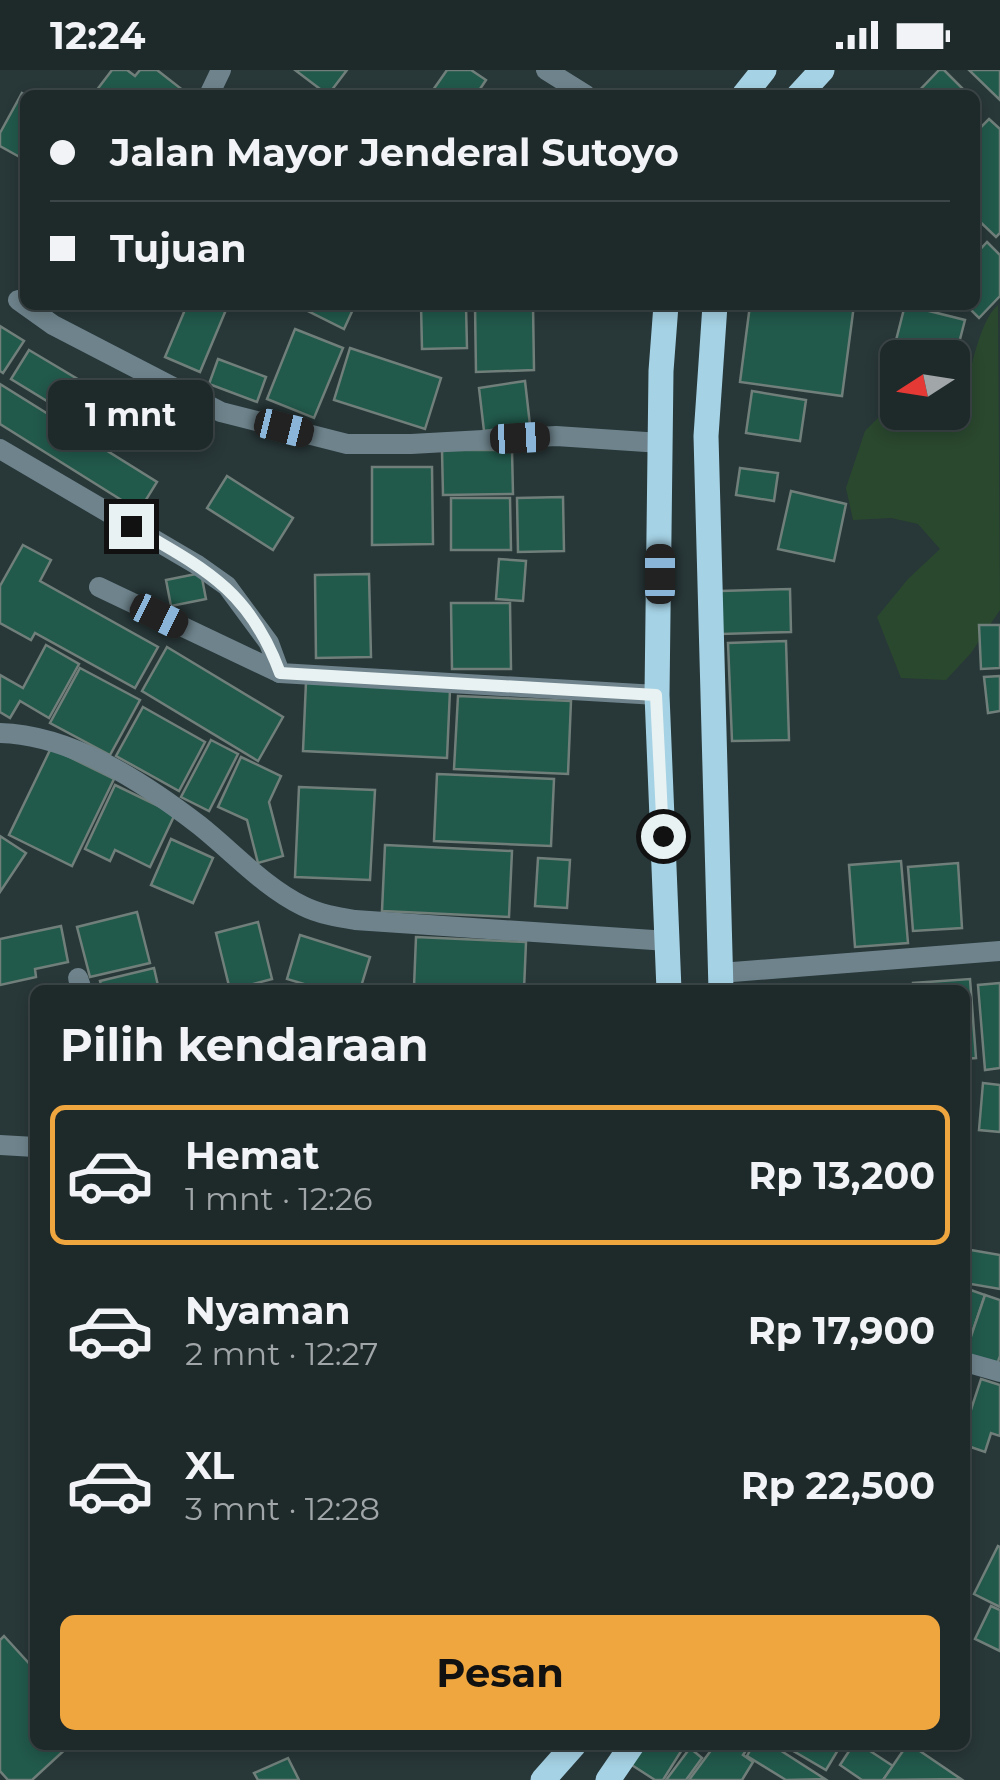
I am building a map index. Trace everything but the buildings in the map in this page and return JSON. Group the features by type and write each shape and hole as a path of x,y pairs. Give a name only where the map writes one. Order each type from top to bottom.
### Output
{"main road":[{"path":"748,90 764,70"},
{"path":"804,90 822,70"},
{"path":"666,310 656,695 669,985"},
{"path":"715,310 706,436 721,982"},
{"path":"542,1780 566,1750"},
{"path":"608,1780 629,1750"}],"street":[{"path":"546,70 578,90"},
{"path":"32,310 53,325 220,412 347,444 556,436 661,442"},
{"path":"0,449 227,586 269,643 280,673"},
{"path":"99,587 280,673 656,695"},
{"path":"0,733 26,734 60,743 98,762 199,825 277,890 326,914 355,920 668,941"},
{"path":"721,982 1000,952"},
{"path":"0,1145 30,1147"},
{"path":"970,1363 1000,1372"}],"green space":[{"path":"998,305 1000,610 971,653 946,680 901,678 877,617 908,579 940,549 918,524 891,518 853,520 846,488 865,431 880,416 880,430 970,430 970,371 991,313"}],"route":[{"path":"131,526 227,586 269,643 280,673 656,695 663,836"}]}
